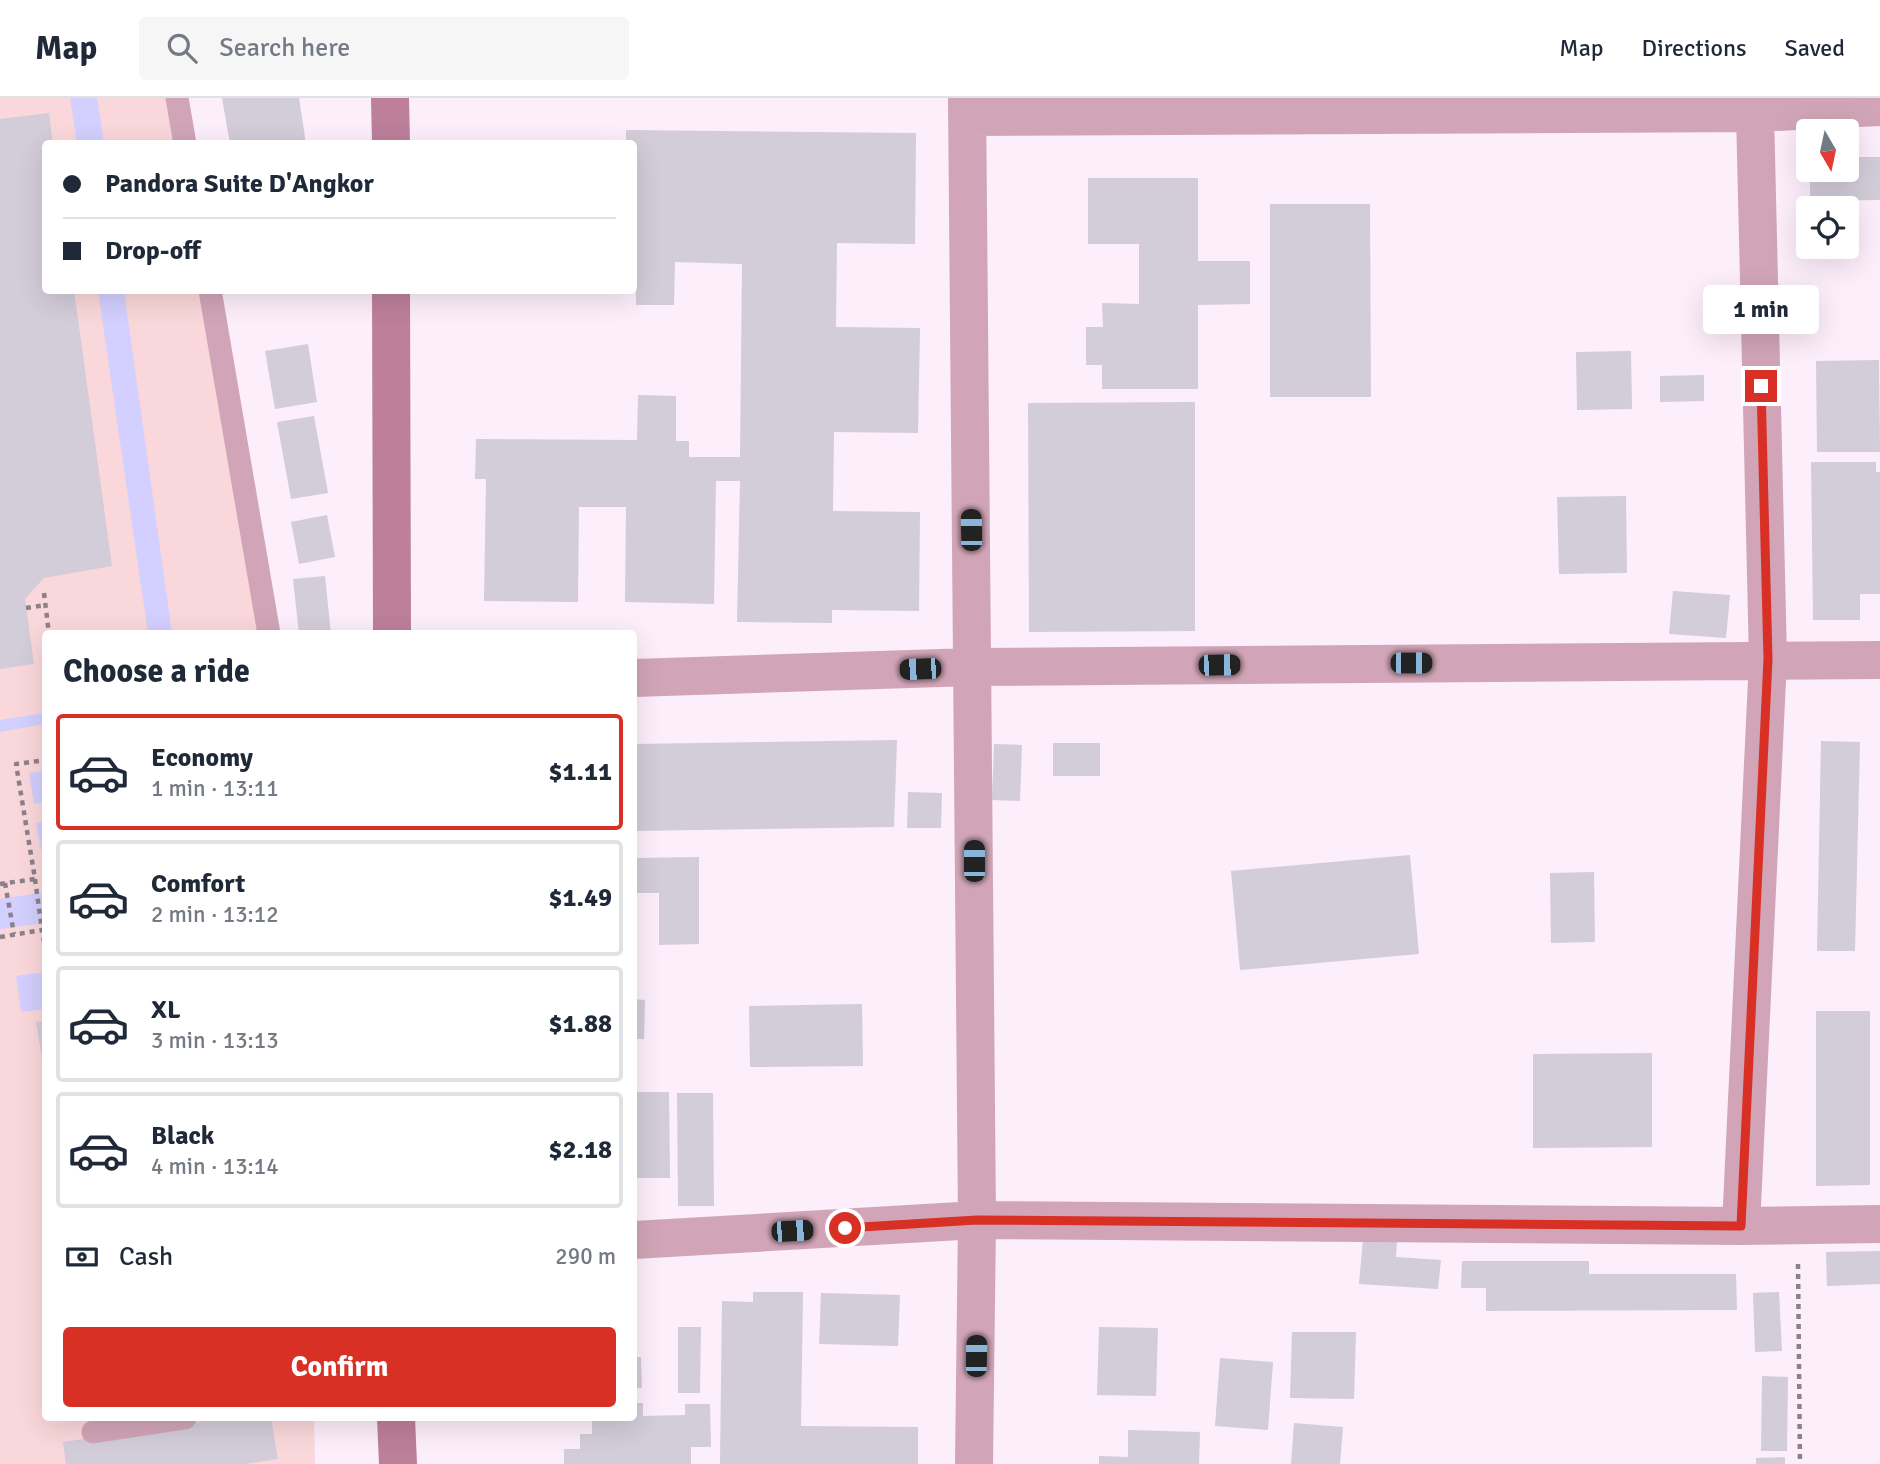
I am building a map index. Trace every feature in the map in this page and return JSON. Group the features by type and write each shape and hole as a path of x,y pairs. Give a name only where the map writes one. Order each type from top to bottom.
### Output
{"main road":[{"path":"390,98 391,140"},
{"path":"391,294 393,630"},
{"path":"396,1421 398,1464"}],"street":[{"path":"974,1464 977,1220 967,107 1755,113 1880,107"},
{"path":"1741,1226 1768,659 1755,113"},
{"path":"637,678 972,667 1880,660"},
{"path":"637,1240 977,1220 1741,1226 1880,1224"}],"lane":[{"path":"177,98 184,140"},
{"path":"211,294 267,630"},
{"path":"93,1432 165,1421"}],"path":[{"path":"44,593 48,630"},
{"path":"26,608 45,605"},
{"path":"0,937 42,930 16,764 42,761"},
{"path":"14,934 3,883 35,879"},
{"path":"1797,1225 1800,1464"}],"shaded area":[{"path":"0,98 168,98 175,140 42,140 42,294 202,294 259,630 42,630 42,1421 314,1421 315,1464 0,1464"},
{"path":"70,98 97,98 104,140 77,140"},
{"path":"98,294 124,294 172,630 148,630"},
{"path":"42,713 42,725 0,732 0,720"},
{"path":"42,771 42,803 34,804 29,773"},
{"path":"42,822 42,850 41,850 36,823"},
{"path":"42,892 42,923 0,929 0,899"},
{"path":"42,972 42,1009 21,1012 16,976"}],"building":[{"path":"222,98 299,98 305,140 229,140"},
{"path":"49,113 52,140 42,140 42,294 75,294 112,566 44,578 25,599 34,664 0,669 0,119"},
{"path":"626,130 916,133 915,244 837,243 836,327 920,328 918,433 834,432 833,511 920,512 919,611 832,610 832,623 737,622 740,481 716,481 714,604 625,602 626,507 579,507 578,602 484,601 486,479 475,479 476,439 637,440 638,395 676,396 676,441 689,441 689,457 740,457 742,264 675,262 674,305 636,305 637,140 626,140"},
{"path":"1859,157 1880,157 1880,200 1859,200 1859,196 1810,196 1810,182 1859,182"},
{"path":"1088,178 1198,178 1198,261 1250,261 1250,304 1198,305 1198,389 1102,389 1102,365 1086,365 1086,327 1103,327 1102,303 1139,304 1139,244 1088,244"},
{"path":"1270,204 1370,204 1371,397 1270,397"},
{"path":"308,344 317,402 275,409 265,351"},
{"path":"1631,351 1632,409 1577,410 1576,352"},
{"path":"1879,360 1880,452 1817,452 1816,361"},
{"path":"1704,375 1704,401 1660,402 1660,376"},
{"path":"1195,402 1195,631 1029,632 1028,403"},
{"path":"314,416 328,493 291,499 277,422"},
{"path":"1811,462 1876,462 1876,472 1880,472 1880,594 1860,594 1860,620 1813,620"},
{"path":"1626,496 1627,573 1559,574 1557,497"},
{"path":"327,515 335,557 299,564 291,522"},
{"path":"325,576 331,630 299,630 293,579"},
{"path":"1673,591 1730,595 1726,638 1669,634"},
{"path":"897,740 894,827 637,831 637,744"},
{"path":"1821,741 1860,742 1855,951 1817,951"},
{"path":"1053,743 1100,743 1100,776 1053,776"},
{"path":"994,744 1022,745 1020,801 992,800"},
{"path":"908,792 942,793 941,828 907,828"},
{"path":"1410,855 1419,954 1240,970 1231,871"},
{"path":"699,857 699,944 659,945 659,893 637,893 637,858"},
{"path":"1594,872 1595,942 1551,943 1550,873"},
{"path":"637,999 645,1000 644,1039 637,1039"},
{"path":"862,1004 863,1066 750,1067 749,1006"},
{"path":"1816,1011 1870,1011 1870,1185 1816,1186"},
{"path":"42,1021 42,1058 36,1022"},
{"path":"1652,1053 1652,1147 1533,1148 1533,1054"},
{"path":"637,1092 669,1092 670,1178 637,1178"},
{"path":"677,1093 713,1093 714,1206 678,1206"},
{"path":"1363,1239 1397,1241 1396,1257 1441,1260 1438,1289 1359,1284"},
{"path":"1880,1251 1880,1284 1827,1286 1826,1252"},
{"path":"1462,1261 1589,1261 1589,1274 1736,1274 1737,1310 1486,1311 1486,1288 1461,1288"},
{"path":"753,1292 803,1292 801,1426 918,1427 918,1464 720,1464 722,1301 753,1302"},
{"path":"1779,1292 1782,1351 1755,1352 1753,1293"},
{"path":"821,1293 900,1295 898,1346 819,1344"},
{"path":"678,1327 701,1327 700,1393 678,1393"},
{"path":"1099,1327 1158,1328 1156,1396 1097,1395"},
{"path":"1292,1332 1356,1332 1354,1399 1290,1398"},
{"path":"637,1357 641,1357 642,1388 637,1388"},
{"path":"1220,1358 1273,1362 1268,1430 1215,1426"},
{"path":"1762,1376 1788,1377 1787,1451 1761,1451"},
{"path":"637,1403 643,1403 643,1416 685,1415 685,1404 710,1404 711,1447 691,1447 691,1464 564,1464 564,1449 580,1449 580,1434 592,1434 592,1421 637,1421"},
{"path":"204,1421 272,1421 278,1459 244,1464 66,1464 63,1442"},
{"path":"1294,1423 1343,1427 1340,1464 1291,1464"},
{"path":"1128,1430 1200,1432 1199,1464 1099,1464 1099,1456 1128,1457"},
{"path":"1785,1457 1785,1464 1756,1464 1756,1458"}],"route":[{"path":"845,1228 977,1220 1741,1226 1768,659 1761,386"}]}
